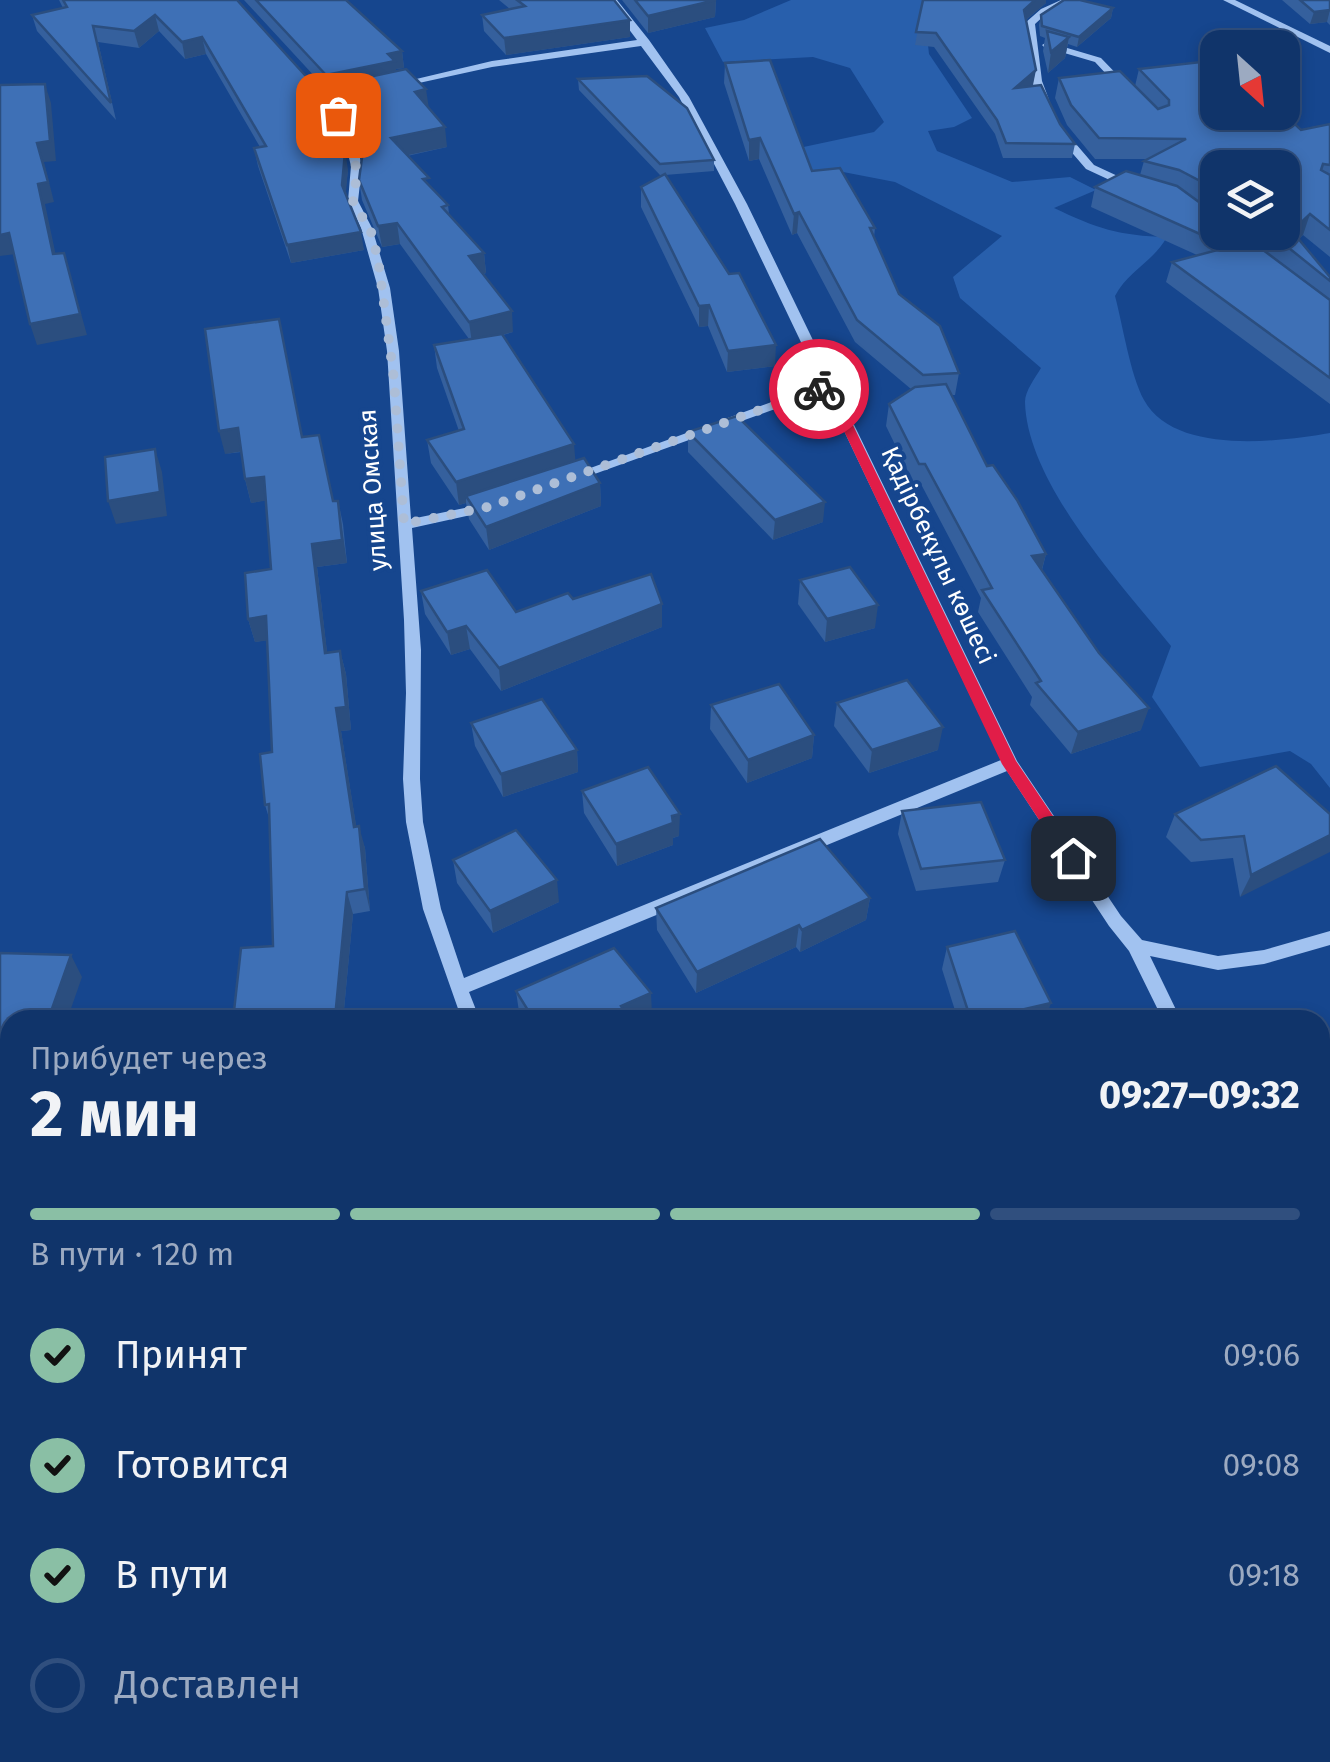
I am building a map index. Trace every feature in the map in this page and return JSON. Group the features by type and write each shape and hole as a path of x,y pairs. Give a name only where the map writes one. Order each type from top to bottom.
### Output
{"street":[{"name":"Қадірбекұлы көшесі","path":"612,0 684,96 733,188 1010,764 1115,921 1136,946 1167,1010"},
{"path":"1070,0 1044,11 1030,24 1036,81 1053,123 1090,168 1150,192"},
{"path":"1228,0 1330,50"},
{"path":"1032,41 1098,60 1131,94"},
{"path":"376,89 492,64 646,42"},
{"name":"улица Омская","path":"304,78 352,139 359,174 353,201 371,232 378,259 394,379 414,679 412,792 421,866 467,1010"},
{"path":"324,100 341,96"},
{"path":"560,482 828,386"},
{"path":"404,524 506,500"},
{"path":"458,988 1010,764"},
{"path":"1136,946 1218,963 1264,957 1330,938"}],"shaded area":[{"path":"791,0 954,0 928,45 929,54 972,118 954,127 928,131 937,151 1012,182 1070,177 1096,190 1054,208 1108,230 1167,237 1115,296 1139,389 1158,418 1178,430 1229,441 1330,433 1330,788 1311,764 1290,751 1200,767 1152,697 1171,646 1080,532 1042,466 1030,434 1025,402 1041,368 960,298 953,277 1002,236 895,182 838,171 787,175 780,152 874,132 884,122 850,68 813,57 723,62 705,28 744,20"}],"building":[{"path":"63,0 237,0 322,94 342,131 342,185 361,232 287,245 254,148 266,146 202,37 182,42 155,15 134,31 93,26 111,103 32,15 67,7"},
{"path":"256,0 346,0 402,51 388,54 395,61 326,75"},
{"path":"517,0 614,0 630,20 504,38 482,15 525,6"},
{"path":"635,0 716,0 648,16"},
{"path":"923,0 1035,0 1024,10 1036,70 1015,88 1041,85 1060,124 1075,144 1006,143 997,120 936,33 916,32"},
{"path":"1064,0 1113,8 1079,37 1042,26 1041,15"},
{"path":"1300,0 1330,0 1330,10 1314,12"},
{"path":"1047,31 1069,37 1051,52"},
{"path":"770,60 812,171 840,168 875,228 870,228 899,294 940,326 959,373 923,375 857,320 799,212 794,214 760,138 749,140 725,63"},
{"path":"1200,62 1200,130 1301,130 1330,124 1330,165 1323,164 1321,170 1330,175 1330,230 1310,214 1300,223 1300,150 1200,150 1200,181 1179,170 1144,161 1186,139 1099,138 1071,105 1059,78 1120,71 1158,109 1169,105 1169,100 1139,69"},
{"path":"406,69 426,89 415,92 445,127 391,138 429,178 423,179 448,205 442,207 484,253 469,256 512,311 469,322 397,223 378,226 359,180 363,150 360,125 336,84"},
{"path":"647,76 687,108 714,160 660,164 578,79"},
{"path":"45,84 50,141 37,143 48,182 38,184 53,254 64,253 80,314 30,324 9,233 0,235 0,85"},
{"path":"1126,171 1177,186 1200,203 1200,234 1095,187"},
{"path":"665,174 729,274 739,273 776,345 728,351 709,305 699,306 641,187"},
{"path":"1300,241 1330,277 1330,281 1291,250 1300,250"},
{"path":"1218,250 1263,250 1330,300 1330,378 1172,262"},
{"path":"279,319 302,437 319,435 333,501 338,501 342,540 312,544 325,653 340,651 346,707 336,708 354,827 359,826 365,889 347,892 336,1010 234,1010 241,948 273,946 269,804 265,805 260,754 272,752 266,616 248,619 245,573 271,569 264,477 245,479 238,428 219,431 205,329"},
{"path":"502,334 574,444 456,482 427,440 464,429 434,345"},
{"path":"946,384 987,466 993,465 1017,500 1046,554 1032,556 1099,653 1149,708 1078,732 1036,683 1041,681 982,590 992,588 925,464 919,464 889,404 915,387"},
{"path":"737,416 825,502 775,520 688,432"},
{"path":"155,449 160,492 108,501 105,457"},
{"path":"584,458 600,483 486,527 466,496"},
{"path":"850,567 878,605 827,619 800,580"},
{"path":"487,570 516,612 568,593 573,599 651,574 662,604 499,668 466,626 447,632 421,591"},
{"path":"907,680 943,727 872,750 837,703"},
{"path":"779,684 814,735 748,760 711,705"},
{"path":"542,699 577,750 501,774 471,723"},
{"path":"1276,766 1330,814 1330,835 1251,875 1244,836 1201,840 1175,814"},
{"path":"648,767 680,814 672,816 673,823 616,844 582,791"},
{"path":"981,802 1005,860 921,869 902,811"},
{"path":"516,830 557,880 490,911 453,860"},
{"path":"820,839 870,898 802,930 799,925 697,972 656,908"},
{"path":"1015,931 1051,1003 1021,1010 968,1010 947,947"},
{"path":"614,948 651,993 621,1006 623,1010 528,1010 516,991"},
{"path":"0,953 71,955 52,1010 0,1010"}],"way so far":[{"path":"338,115 352,139 359,174 353,201 371,232 378,259 394,379 404,524 488,507 819,389"}],"route":[{"path":"819,389 828,386 1010,764 1073,858"}]}
